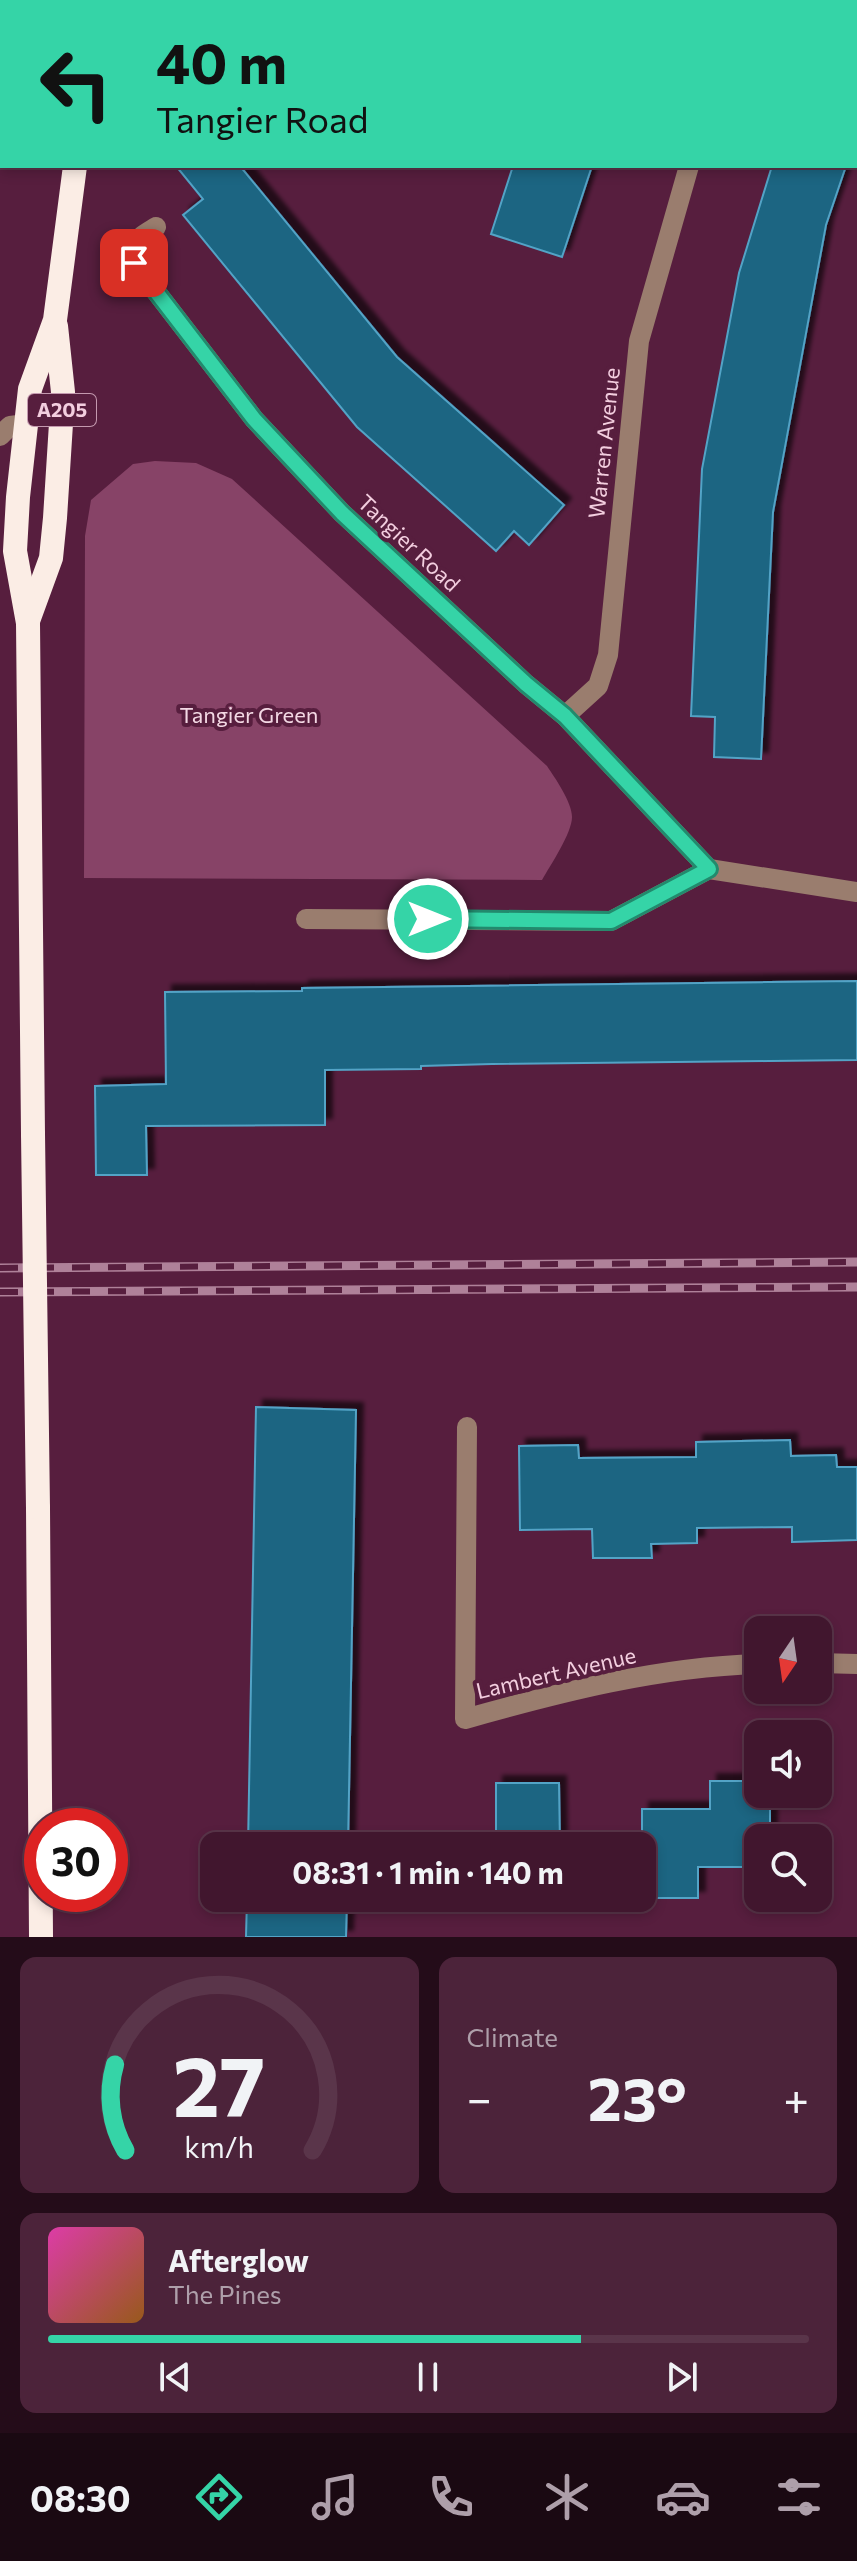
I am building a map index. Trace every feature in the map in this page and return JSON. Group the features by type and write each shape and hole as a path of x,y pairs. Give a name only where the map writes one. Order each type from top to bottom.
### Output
{"highway":[{"name":"A205","path":"41,1937 28,623 15,551 30,389 55,320 75,168"},
{"name":"A205","path":"28,623 51,558 55,518 63,392 55,320"}],"street":[{"name":"Warren Avenue","path":"565,716 598,686 608,655 639,341 688,168"},
{"name":"Tangier Road","path":"156,227 138,238 133,248 134,263 254,419 342,513 526,684 565,716 709,869"},
{"path":"0,436 10,426 26,424"},
{"path":"306,919 611,921 709,869 857,892"},
{"name":"Lambert Avenue","path":"467,1427 465,1719 626,1679 709,1665 744,1664"},
{"path":"832,1663 857,1664"}],"green space":[{"name":"Tangier Green","path":"155,461 196,463 232,479 547,766 566,797 572,817 565,840 542,880 84,878 85,536 91,500 133,464"}],"building":[{"path":"178,168 242,168 397,357 564,505 529,545 514,531 496,551 357,427 183,215 203,199"},
{"path":"512,168 591,168 562,257 491,234"},
{"path":"771,168 845,168 826,225 773,512 761,759 714,757 715,717 691,716 702,469 739,273"},
{"path":"857,981 857,1060 492,1064 421,1066 421,1069 325,1070 325,1125 146,1126 147,1175 96,1175 95,1086 166,1084 165,992"},
{"path":"256,1407 356,1410 348,1832 248,1832"},
{"path":"790,1440 791,1456 836,1455 837,1467 857,1467 857,1540 792,1542 792,1527 697,1528 697,1543 651,1544 652,1558 593,1558 592,1529 520,1530 519,1446 578,1445 579,1458 696,1457 696,1442"},
{"path":"710,1781 744,1781 744,1808 770,1808 770,1824 744,1824 744,1867 698,1867 698,1898 656,1898 656,1832 642,1832 642,1809 710,1809"},
{"path":"496,1783 559,1783 560,1832 496,1832"},
{"path":"247,1912 347,1912 346,1937 246,1937"}],"railway":[{"path":"0,1268 857,1262"},
{"path":"0,1292 857,1287"}],"route":[{"path":"134,263 254,419 342,513 526,684 565,716 709,869 611,921 428,919"}]}
